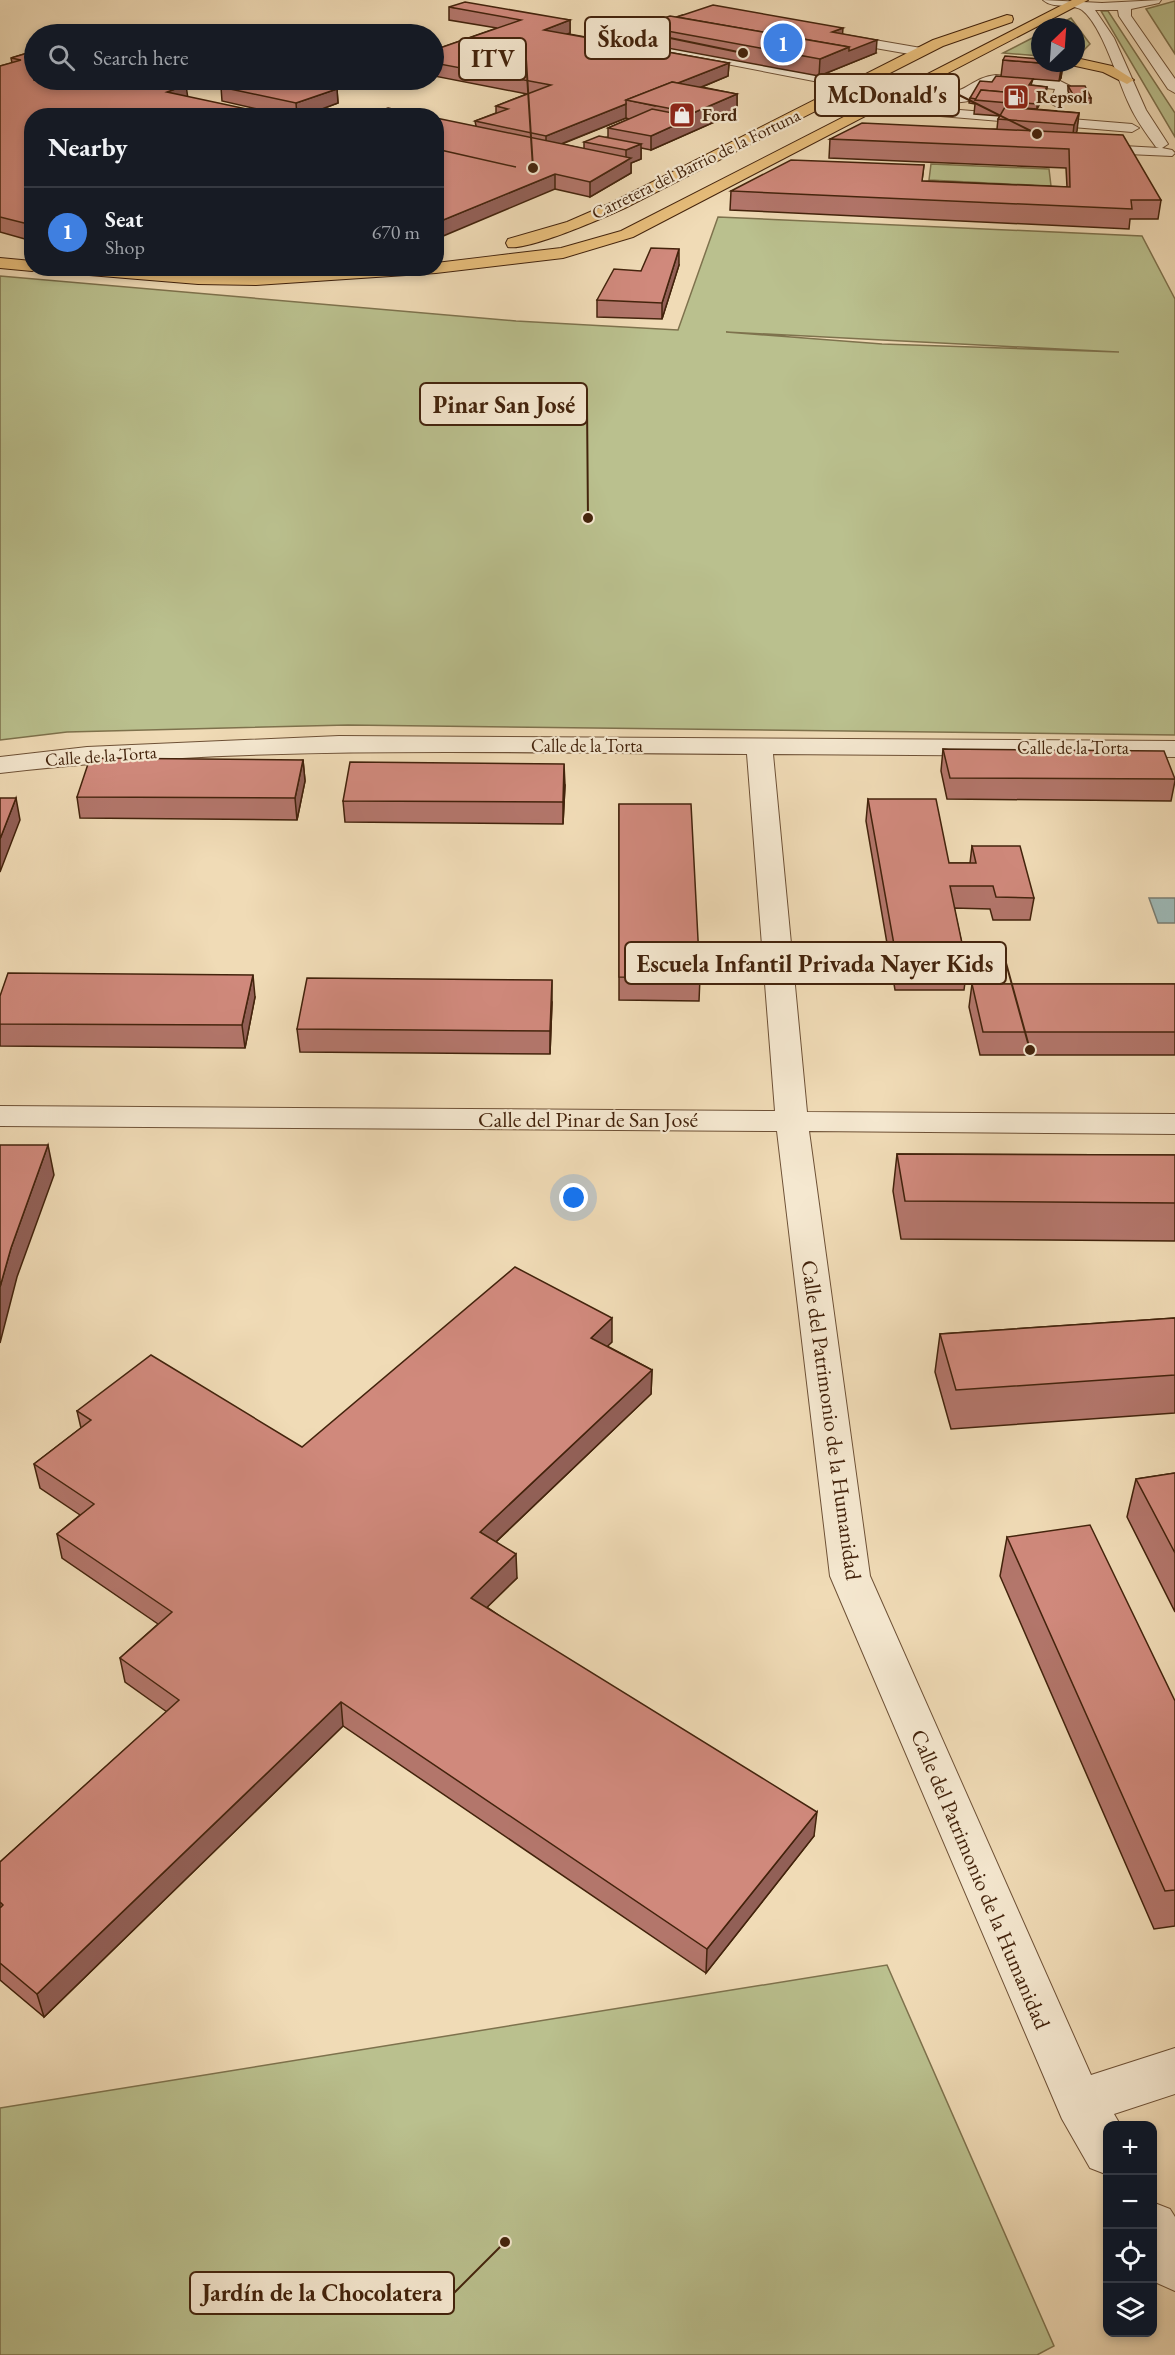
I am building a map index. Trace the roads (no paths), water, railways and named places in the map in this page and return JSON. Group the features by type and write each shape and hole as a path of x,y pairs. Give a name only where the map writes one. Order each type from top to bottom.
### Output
{"main road":[{"name":"Carretera del Barrio de la Fortuna","path":"444,267 563,253 627,234 1079,3"},
{"name":"Carretera del Barrio de la Fortuna","path":"444,259 481,252 573,225 619,205 948,39 1020,14"},
{"path":"970,57 1004,57"},
{"path":"1085,64 1107,69 1127,80"},
{"name":"Carretera del Barrio de la Fortuna","path":"573,225 553,237 556,242 568,245 604,242"},
{"path":"0,263 24,265"},
{"path":"162,276 245,280 321,276"}],"street":[{"path":"1046,2 1124,5 1159,0"},
{"path":"1079,3 1102,32 1127,80 1136,104 1175,166"},
{"path":"1124,5 1122,10 1126,18 1175,89"},
{"path":"698,14 623,40 855,85"},
{"path":"821,35 921,52"},
{"path":"948,115 945,111 954,98 985,80 1063,86 1057,104 1057,123"},
{"path":"919,84 927,89 960,95 992,97"},
{"path":"1119,109 1136,104"},
{"path":"874,107 1152,131"},
{"path":"990,135 998,120 996,118"},
{"path":"1100,127 1093,143 1071,146 1167,153"},
{"path":"829,130 849,134"},
{"name":"Calle de la Torta","path":"0,765 87,755 339,744 1175,749"},
{"name":"Calle del Patrimonio de la Humanidad","path":"759,746 792,1121 850,1576 1030,1996 1079,2102 1103,2144"},
{"name":"Calle del Pinar de San José","path":"0,1116 1175,1124"},
{"path":"1079,2102 1175,2071"},
{"path":"1153,2229 1175,2265"}],"water":[{"path":"1149,898 1175,898 1175,923 1158,923"}],"place":[{"name":"Seat","path":"783,43"},
{"name":"Škoda","path":"743,53"},
{"name":"Repsol","path":"1016,97"},
{"name":"Ford","path":"682,115"},
{"name":"McDonald's","path":"1037,134"},
{"name":"ITV","path":"533,168"},
{"name":"Pinar San José","path":"588,518"},
{"name":"Escuela Infantil Privada Nayer Kids","path":"1030,1050"},
{"name":"Jardín de la Chocolatera","path":"505,2242"}]}
